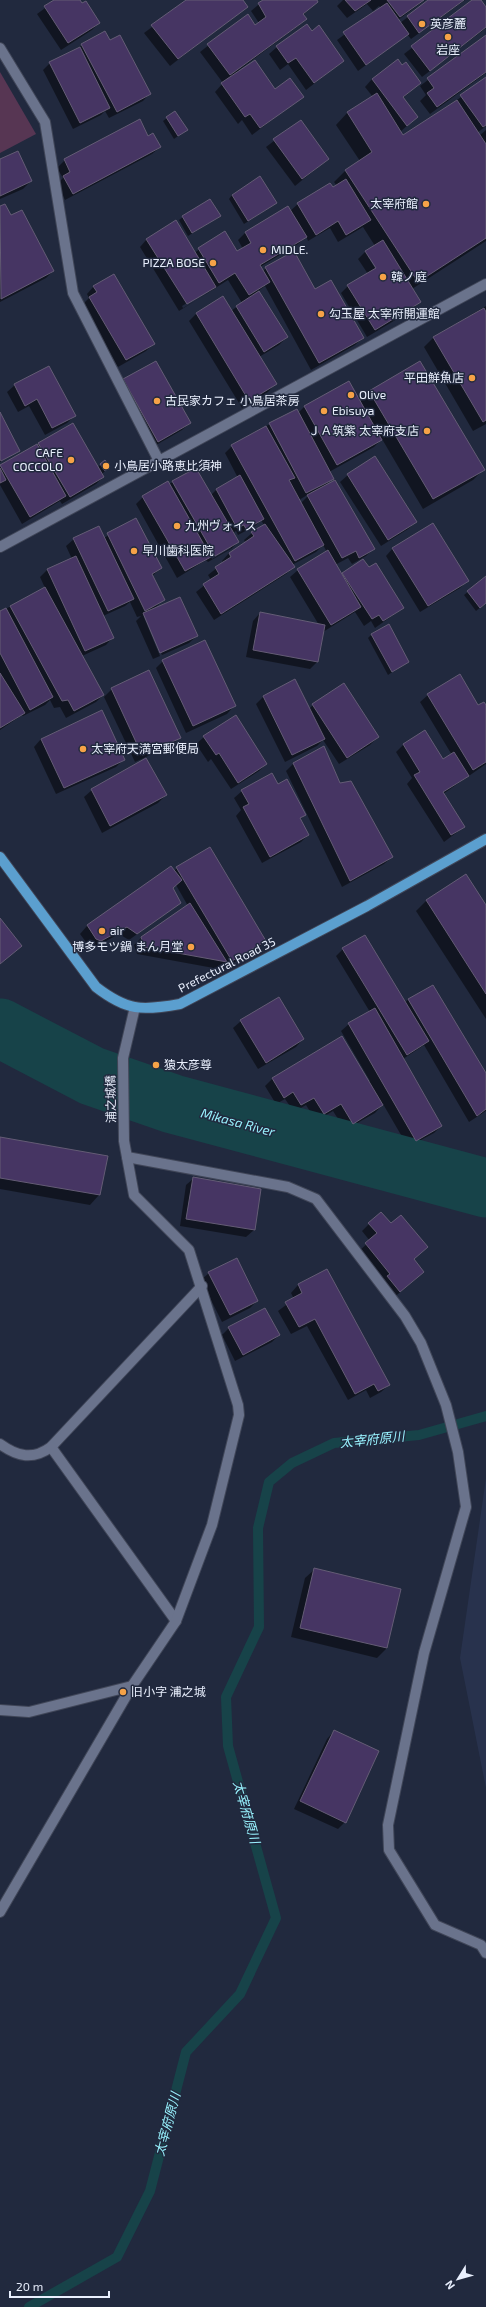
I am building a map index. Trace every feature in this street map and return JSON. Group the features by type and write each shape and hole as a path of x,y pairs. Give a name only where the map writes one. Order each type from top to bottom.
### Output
{"main road":[{"name":"Prefectural Road 35","path":"0,857 96,987 115,1002 135,1008 154,1009 180,1004 367,906 486,839"}],"street":[{"path":"0,48 45,122 72,293 159,461"},
{"path":"0,547 486,284"},
{"name":"浦之城橋","path":"0,1912 132,1686 176,1621 212,1525 239,1416 238,1405 202,1286 189,1250 134,1195 124,1141 123,1058 135,1008"},
{"path":"127,1157 288,1187 316,1199 405,1316 421,1343 446,1405 454,1438 466,1507 424,1653 388,1825 389,1850 435,1925 484,1946"},
{"path":"0,1444 9,1451 24,1456 40,1455 51,1447 202,1286"},
{"path":"51,1447 176,1621"},
{"path":"0,1710 29,1712 132,1686"}],"shaded area":[{"path":"0,72 36,134 0,153"},
{"path":"486,1478 486,1788 460,1658"}],"building":[{"path":"54,0 80,0 82,3 86,1 100,23 68,43 44,6"},
{"path":"186,0 243,0 248,7 178,59 151,25"},
{"path":"263,0 317,0 318,2 303,14 307,19 230,75 207,44 248,14 255,25 266,17 258,3"},
{"path":"345,0 371,0 355,11"},
{"path":"387,0 424,0 400,17"},
{"name":"英彦麓","path":"428,0 464,0 419,33 407,16"},
{"name":"岩座","path":"472,0 481,0 486,7 486,27 430,71 411,46"},
{"path":"387,3 409,34 366,65 343,32"},
{"path":"307,24 312,31 319,25 344,61 314,83 296,58 288,63 276,46"},
{"path":"105,31 110,40 120,35 151,94 117,112 81,44"},
{"path":"486,35 486,72 437,107 427,93 434,88 427,78"},
{"path":"80,47 110,108 80,123 49,62"},
{"path":"398,59 402,65 406,62 421,83 403,97 418,117 407,126 372,79"},
{"path":"255,60 275,89 290,78 304,97 260,128 250,114 245,117 221,83"},
{"path":"486,77 486,125 483,127 460,95"},
{"name":"太宰府館","path":"377,93 403,135 457,100 486,144 486,238 418,282 345,170 372,152 347,112"},
{"path":"175,111 188,130 178,136 166,117"},
{"path":"140,119 148,136 153,133 161,147 73,194 63,176 70,172 64,159"},
{"path":"301,120 329,159 302,179 273,139"},
{"path":"18,151 32,181 0,196 0,159"},
{"path":"260,176 277,203 248,221 232,195"},
{"path":"346,179 371,220 346,235 338,221 316,235 297,203 330,183 333,187"},
{"path":"210,199 221,216 192,233 182,216"},
{"path":"5,204 11,215 22,210 54,271 1,299 0,206"},
{"name":"MIDLE.","path":"288,206 307,237 260,265 270,282 249,295 235,273 219,283 198,248 225,231 237,251 251,243 245,232"},
{"path":"176,220 216,287 187,304 146,239"},
{"name":"韓ノ庭","path":"383,240 421,302 375,330 347,285 376,268 365,251"},
{"name":"勾玉屋 太宰府開運館","path":"294,251 315,289 331,280 364,338 319,363 265,267"},
{"path":"114,274 155,344 126,360 89,297 97,292 93,286"},
{"path":"259,291 288,337 264,352 236,306"},
{"path":"223,296 277,384 249,401 196,313"},
{"name":"平田鮮魚店","path":"484,308 486,312 486,420 483,422 433,337"},
{"name":"古民家カフェ 小鳥居茶房","path":"156,361 191,423 158,442 123,379"},
{"name":"ＪＡ筑紫 太宰府支店","path":"420,361 485,470 433,499 369,391"},
{"path":"49,366 76,416 52,428 37,399 25,406 14,384"},
{"path":"349,381 382,440 337,465 304,406"},
{"path":"297,409 334,479 306,493 269,423"},
{"path":"0,412 20,451 1,461 0,459"},
{"name":"CAFE COCCOLO","path":"73,423 104,477 70,497 38,443"},
{"path":"266,426 295,478 289,480 324,545 295,561 231,445"},
{"path":"37,444 66,496 30,517 0,465"},
{"path":"375,456 417,522 388,540 347,474"},
{"path":"105,460 110,467 105,471 100,464"},
{"path":"0,468 6,480 0,483"},
{"path":"196,468 239,542 215,556 172,481"},
{"path":"240,475 264,519 246,529 244,525 237,528 216,489"},
{"path":"335,480 375,549 359,558 356,551 342,558 307,495"},
{"name":"九州ヴォイス","path":"168,481 211,557 185,571 142,496"},
{"name":"早川歯科医院","path":"136,518 162,568 152,574 165,600 145,611 107,533"},
{"path":"433,523 469,581 428,606 392,548"},
{"path":"265,524 295,567 221,614 203,584 219,574 215,567 231,557 229,553 254,536 251,532"},
{"path":"99,526 134,599 108,611 73,538"},
{"path":"328,550 361,607 331,625 297,569"},
{"path":"76,556 114,638 85,651 47,569"},
{"path":"363,559 369,567 376,563 404,608 383,621 379,615 372,619 342,573"},
{"path":"486,576 486,603 480,608 467,591"},
{"path":"45,587 104,695 74,711 68,700 62,701 10,606"},
{"path":"180,597 198,636 160,653 143,613"},
{"path":"6,608 53,697 30,710 0,653 0,611"},
{"path":"260,612 325,625 318,662 253,650"},
{"path":"389,624 409,662 392,672 371,634"},
{"path":"205,640 236,706 193,726 162,660"},
{"path":"149,670 181,738 142,755 111,688"},
{"path":"0,673 25,713 0,728"},
{"path":"460,674 478,705 484,702 486,705 486,762 473,770 427,694"},
{"path":"295,679 325,739 292,755 263,696"},
{"path":"344,683 379,737 347,758 312,704"},
{"name":"太宰府天満宮郵便局","path":"102,710 125,760 64,788 41,739"},
{"path":"236,715 267,764 238,783 219,753 216,755 203,736"},
{"path":"425,730 443,759 454,752 469,776 443,792 465,827 451,835 414,775 420,772 403,744"},
{"path":"324,746 340,783 351,781 393,857 350,881 293,763"},
{"path":"146,758 167,795 110,826 91,789"},
{"path":"272,773 278,784 287,779 306,815 300,818 309,835 270,857 243,807 249,804 241,790"},
{"path":"210,847 266,941 232,961 176,867"},
{"path":"171,866 182,880 173,888 181,903 137,934 127,927 101,941 96,939 87,925"},
{"path":"466,874 486,905 486,994 426,900"},
{"path":"190,903 227,962 144,947 141,937"},
{"path":"0,918 22,946 0,964"},
{"path":"365,935 429,1041 407,1055 342,948"},
{"path":"433,985 486,1073 486,1109 477,1116 408,999"},
{"path":"279,997 304,1039 266,1063 240,1020"},
{"path":"375,1008 442,1126 416,1141 348,1023"},
{"path":"342,1036 383,1105 353,1124 341,1104 324,1114 314,1098 301,1105 293,1092 284,1098 272,1078"},
{"path":"0,1137 108,1156 100,1195 0,1178"},
{"path":"193,1177 261,1189 255,1230 186,1219"},
{"path":"381,1212 391,1223 401,1215 428,1247 414,1259 424,1272 400,1292 387,1276 390,1274 365,1243 377,1233 368,1223"},
{"path":"237,1258 258,1301 230,1315 208,1272"},
{"path":"327,1269 390,1385 378,1391 374,1384 355,1394 315,1319 299,1327 285,1302 302,1293 298,1284"},
{"path":"265,1308 280,1335 243,1355 228,1327"},
{"path":"314,1568 401,1589 387,1648 300,1628"},
{"path":"334,1730 379,1751 346,1823 300,1801"}],"waterway":[{"name":"Mikasa River","path":"0,1028 92,1076 173,1104 486,1188"},
{"name":"太宰府原川","path":"29,2307 117,2257 150,2191 186,2052 240,1994 276,1918 228,1746 226,1697 259,1627 258,1528 269,1482 292,1463 334,1443 419,1435 486,1416"}],"place":[{"name":"英彦麓","path":"422,24"},
{"name":"岩座","path":"448,37"},
{"name":"太宰府館","path":"426,204"},
{"name":"MIDLE.","path":"263,250"},
{"name":"PIZZA BOSE","path":"213,263"},
{"name":"韓ノ庭","path":"383,277"},
{"name":"勾玉屋 太宰府開運館","path":"321,314"},
{"name":"平田鮮魚店","path":"472,378"},
{"name":"Olive","path":"351,395"},
{"name":"古民家カフェ 小鳥居茶房","path":"157,401"},
{"name":"Ebisuya","path":"324,411"},
{"name":"ＪＡ筑紫 太宰府支店","path":"427,431"},
{"name":"CAFE COCCOLO","path":"71,460"},
{"name":"小鳥居小路恵比須神","path":"106,466"},
{"name":"九州ヴォイス","path":"177,526"},
{"name":"早川歯科医院","path":"134,551"},
{"name":"太宰府天満宮郵便局","path":"83,749"},
{"name":"air","path":"102,931"},
{"name":"博多モツ鍋 まん月堂","path":"191,947"},
{"name":"猿太彦尊","path":"156,1065"},
{"name":"旧小字 浦之城","path":"123,1692"}]}
